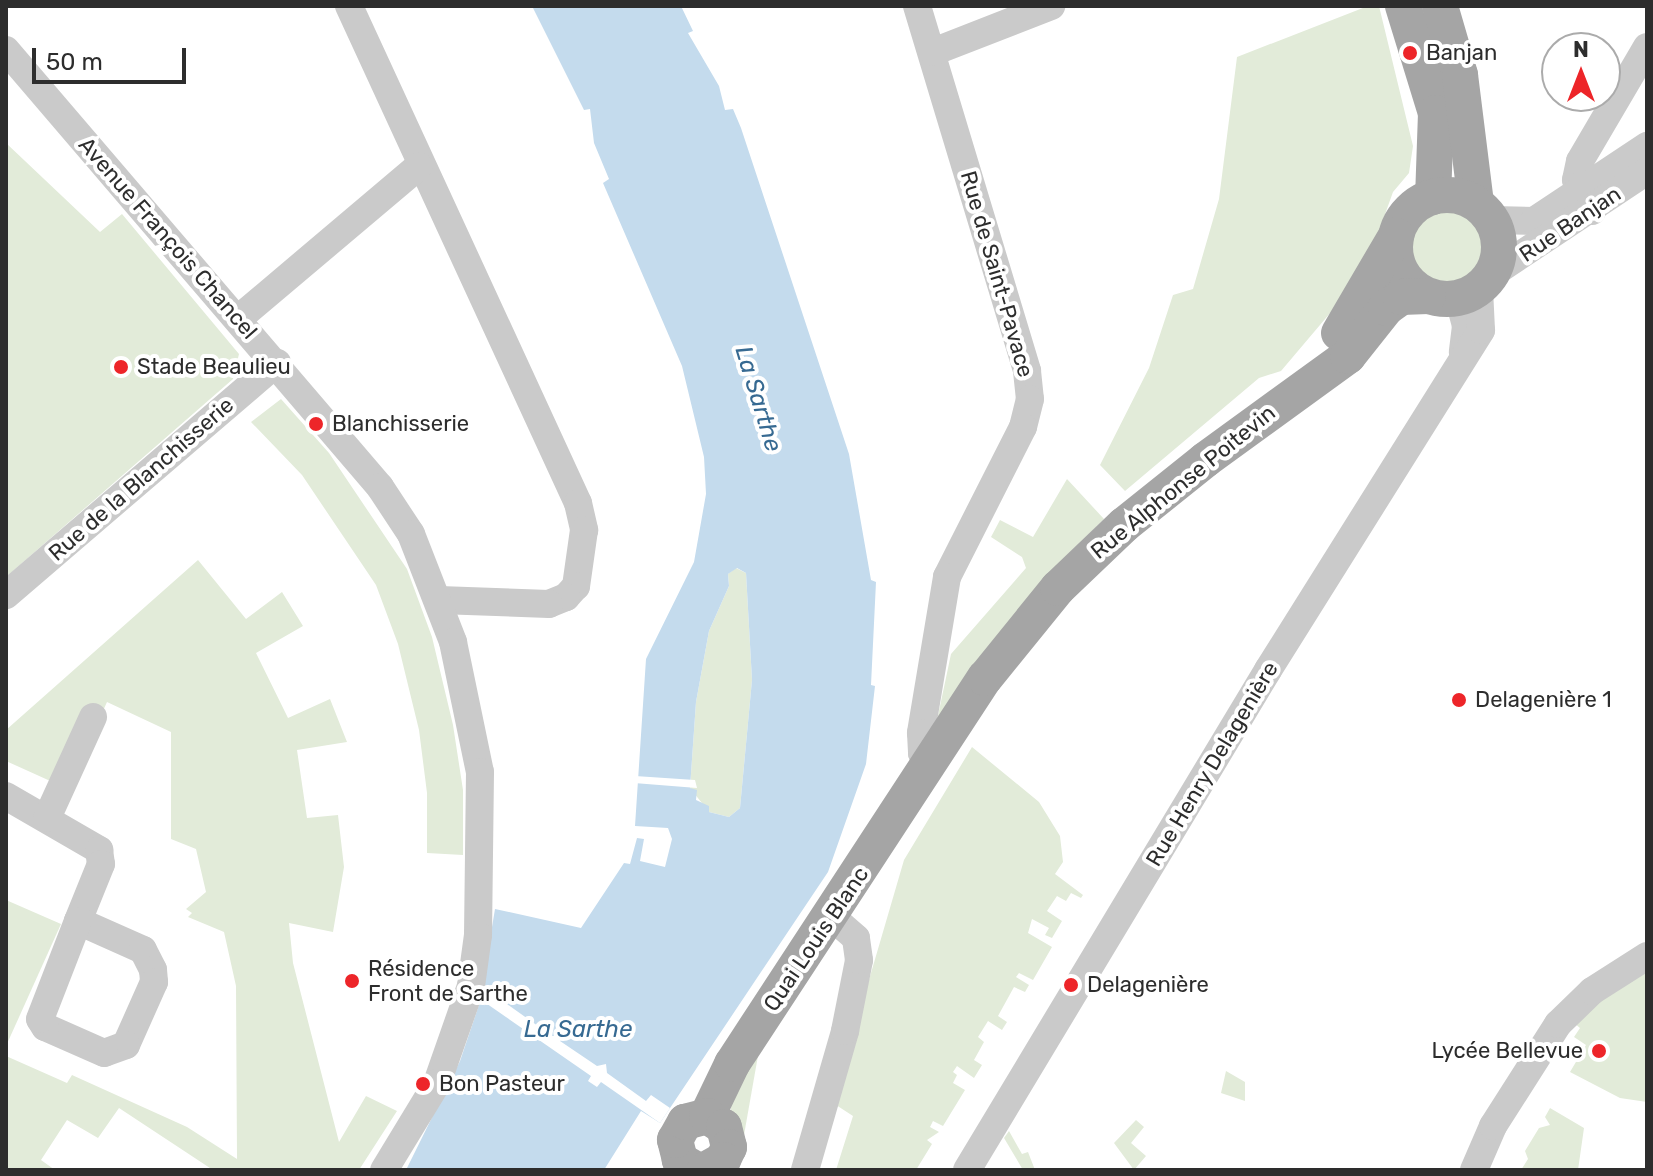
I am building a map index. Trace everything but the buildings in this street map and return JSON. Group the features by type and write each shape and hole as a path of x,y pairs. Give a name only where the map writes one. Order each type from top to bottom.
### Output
{"main road":[{"path":"1403,6 1436,113 1439,145 1433,197"},
{"path":"1440,6 1460,75 1484,212 1500,251 1463,289 1401,271 1396,236 1409,212 1433,197 1456,196 1484,212"},
{"name":"Rue Alphonse Poitevin","path":"1294,392 1362,300 1396,236"},
{"name":"Rue Alphonse Poitevin","path":"929,764 985,678 1058,588 1124,525 1294,392 1348,356 1401,297 1463,289"},
{"name":"Quai Louis Blanc","path":"706,1168 727,1133 707,1116 732,1064 929,764"}],"street":[{"path":"349,6 489,318 578,503 584,530 576,586 549,604 439,600"},
{"name":"Rue de Saint-Pavace","path":"917,6 1027,371 1030,399 1023,427 952,559 921,733 922,753 929,764"},
{"path":"933,52 1051,6"},
{"path":"1587,200 1576,180 1580,161 1647,47"},
{"name":"Avenue François Chancel","path":"6,50 380,487 411,534 439,600 465,688 480,772 483,867 471,986 437,1083 384,1170"},
{"name":"Rue Banjan","path":"1463,289 1587,200 1647,146"},
{"path":"238,319 419,166"},
{"name":"Rue Banjan","path":"1484,212 1534,221 1647,171"},
{"name":"Rue Henry Delagenière","path":"967,1170 1462,360 1466,326 1461,307 1463,289"},
{"name":"Rue de la Blanchisserie","path":"6,595 277,363"},
{"path":"47,818 93,717"},
{"path":"6,796 99,850 101,864 78,921 40,1019 45,1027 104,1053 126,1045 154,982 153,970 143,950 78,921"},
{"path":"805,1170 845,1031 859,960 856,938 831,916"},
{"path":"1474,1170 1493,1126 1558,1024 1592,991 1647,956"}],"green space":[{"path":"1368,6 1379,6 1413,146 1409,173 1393,192 1364,273 1281,371 1259,378 1125,491 1100,465 1149,368 1173,295 1193,289 1219,199 1237,57"},
{"name":"Stade Beaulieu","path":"6,143 100,232 122,214 239,354 233,379 6,577"},
{"path":"1447,208 1462,211 1475,220 1484,233 1487,248 1484,263 1475,276 1462,285 1447,288 1432,285 1419,276 1410,263 1407,248 1410,233 1419,220 1432,211"},
{"path":"281,399 329,453 407,569 432,637 453,725 463,790 463,855 427,853 427,793 419,730 398,644 376,585 302,475 251,422"},
{"path":"1067,479 1104,519 1059,563 936,725 951,654 1026,568 1022,557 991,537 1000,520 1033,537"},
{"path":"198,560 246,619 282,592 303,626 256,653 288,718 330,699 347,742 297,750 307,818 338,815 344,867 333,932 289,923 293,963 339,1142 366,1096 397,1111 359,1170 213,1170 119,1108 98,1138 67,1120 41,1160 55,1170 6,1170 6,1056 67,1083 72,1075 187,1127 237,1159 236,986 224,932 188,917 192,913 186,909 206,892 196,849 171,839 171,732 107,702 68,789 6,761 6,730"},
{"path":"736,568 746,573 752,680 740,808 729,817 709,812 690,788 696,702 709,631 729,586 728,574"},
{"path":"972,747 1039,802 1060,836 1063,862 1055,874 1083,895 1081,898 1071,893 1066,901 1057,896 1047,911 1062,921 1052,938 1045,935 1049,928 1032,919 1028,933 1052,947 1033,980 1019,973 1016,977 1029,985 1025,992 1014,987 998,1016 1007,1022 1002,1030 988,1021 978,1037 984,1042 974,1060 982,1065 974,1078 957,1066 953,1072 957,1075 953,1083 965,1090 943,1126 933,1121 930,1127 939,1132 927,1140 932,1144 916,1170 836,1170 853,1116 833,1103 904,860"},
{"path":"6,900 61,924 6,1046"},
{"path":"1647,971 1647,1102 1620,1098 1570,1072 1586,1045 1574,1037 1580,1028 1574,1023 1597,1001"},
{"path":"759,1050 741,1152 728,1097"},
{"path":"1226,1071 1245,1082 1245,1101 1221,1093"},
{"path":"1550,1108 1584,1128 1578,1170 1521,1170 1528,1159 1525,1151 1539,1128 1550,1125 1545,1117"},
{"path":"1136,1120 1144,1127 1131,1143 1146,1156 1134,1170 1114,1143"},
{"path":"1009,1131 1022,1154 1028,1152 1035,1170 1023,1170 1004,1138"}],"water":[{"name":"La Sarthe","path":"532,6 681,6 693,31 688,33 719,86 725,110 733,109 741,128 849,454 871,580 876,582 871,685 875,686 866,764 828,872 660,1123 641,1111 604,1170 406,1170 460,1061 479,1005 495,909 581,928 624,863 630,864 637,838 644,839 640,861 665,867 672,839 668,828 635,826 646,659 694,562 706,494 704,457 682,366 603,183 609,179 594,143 590,109 584,110","holes":["737,568 746,573 752,680 740,808 729,817 709,812 709,806 696,800 697,790 690,788 696,702 709,631 729,586 728,574"]}],"pier":[{"path":"635,776 695,780 697,788 634,783"},
{"path":"483,987 552,1036 560,1035 560,1041 597,1066 606,1064 607,1073 646,1101 651,1095 670,1108 660,1123 601,1082 597,1087 588,1081 591,1076 480,999"}],"place":[{"name":"Banjan","path":"1410,53"},
{"name":"Stade Beaulieu","path":"121,367"},
{"name":"Blanchisserie","path":"316,424"},
{"name":"Delagenière 1","path":"1459,700"},
{"name":"Résidence Front de Sarthe","path":"352,981"},
{"name":"Delagenière","path":"1071,985"},
{"name":"Lycée Bellevue","path":"1599,1051"},
{"name":"Bon Pasteur","path":"423,1084"}]}
